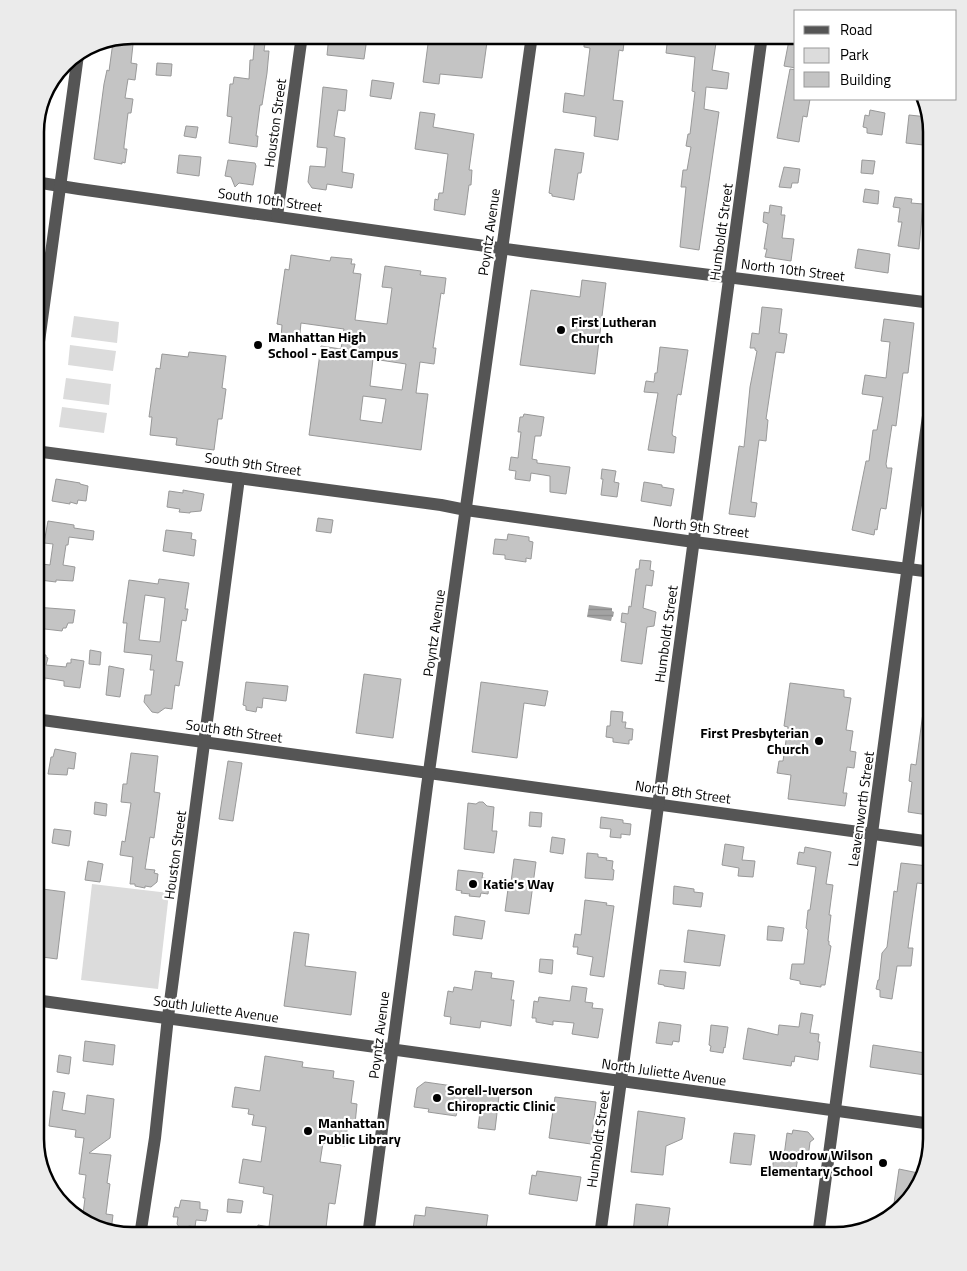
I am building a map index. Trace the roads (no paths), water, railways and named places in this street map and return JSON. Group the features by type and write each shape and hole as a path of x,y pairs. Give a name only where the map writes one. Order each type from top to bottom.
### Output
{"street":[{"name":"Houston Street","path":"277,216 301,44"},
{"name":"Poyntz Avenue","path":"369,1227 429,773 531,44"},
{"name":"Humboldt Street","path":"601,1227 761,44"},
{"path":"44,304 77,63"},
{"name":"South 10th Street","path":"44,183 501,248"},
{"name":"North 10th Street","path":"501,248 923,302"},
{"name":"South 9th Street","path":"44,452 441,505 466,510"},
{"name":"Leavenworth Street","path":"819,1227 923,454"},
{"name":"Houston Street","path":"141,1227 155,1138 168,1017 240,478"},
{"name":"North 9th Street","path":"466,510 694,542 923,570"},
{"name":"South 8th Street","path":"44,720 429,773"},
{"name":"North 8th Street","path":"429,773 923,841"},
{"name":"South Juliette Avenue","path":"44,1001 168,1017 392,1050"},
{"name":"North Juliette Avenue","path":"392,1050 923,1123"}],"place":[{"name":"First Lutheran Church","path":"561,330"},
{"name":"Manhattan High School - East Campus","path":"258,345"},
{"name":"First Presbyterian Church","path":"819,741"},
{"name":"Katie's Way","path":"473,884"},
{"name":"Sorell-Iverson Chiropractic Clinic","path":"437,1098"},
{"name":"Manhattan Public Library","path":"308,1131"},
{"name":"Woodrow Wilson Elementary School","path":"883,1163"}]}
